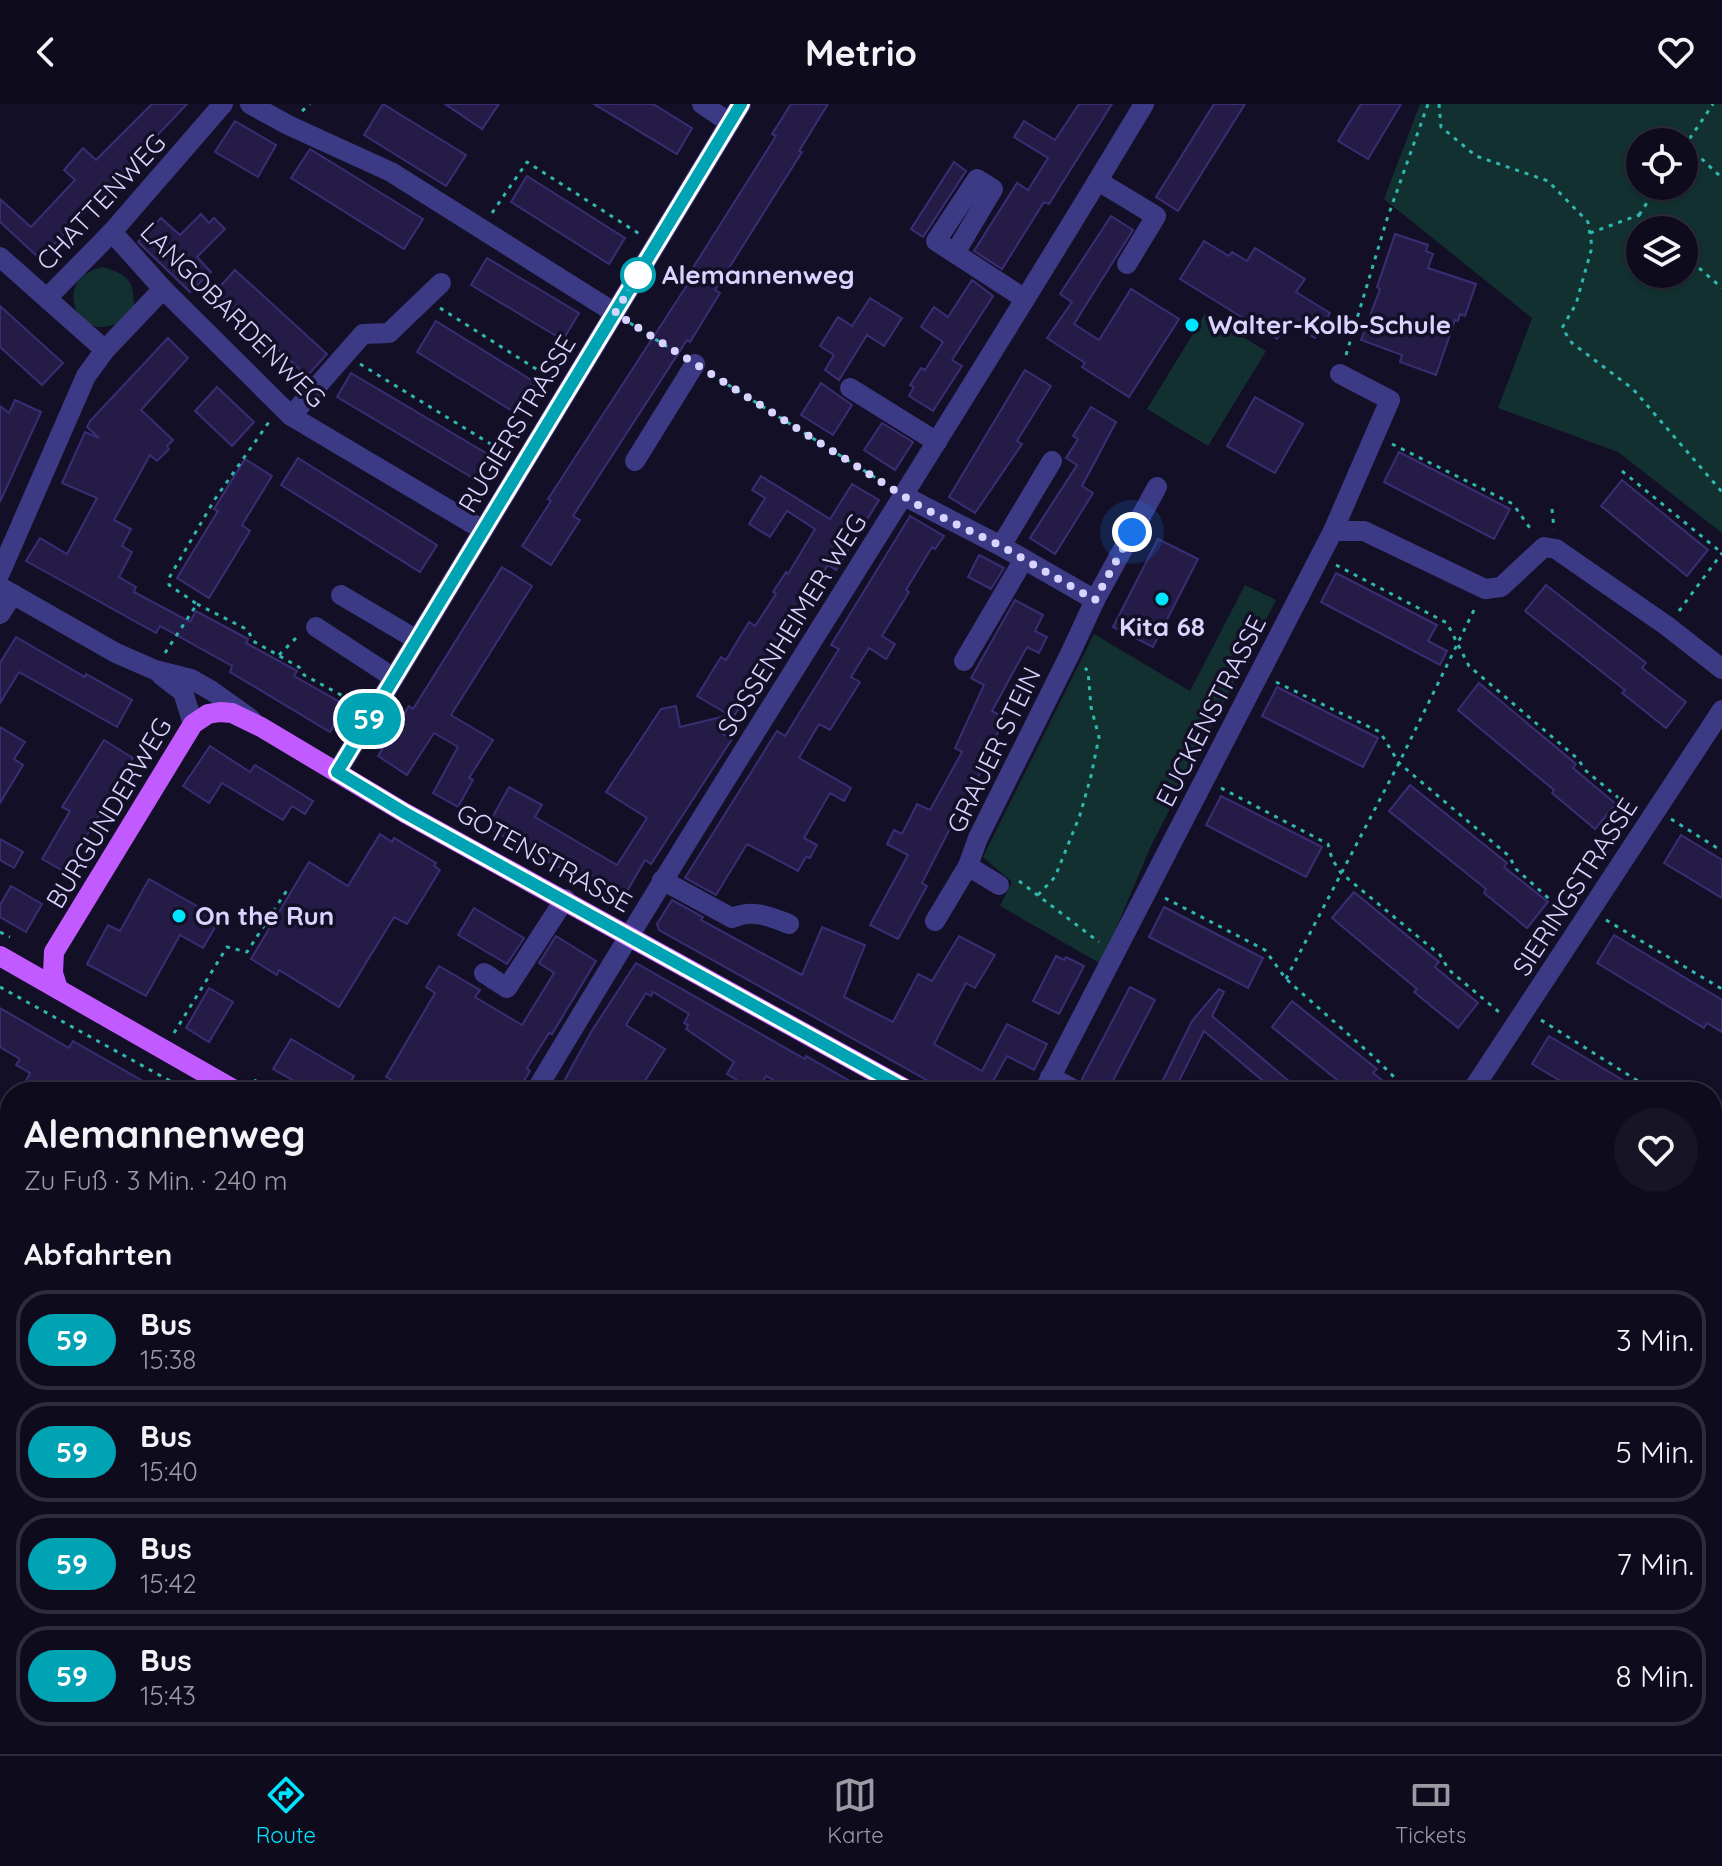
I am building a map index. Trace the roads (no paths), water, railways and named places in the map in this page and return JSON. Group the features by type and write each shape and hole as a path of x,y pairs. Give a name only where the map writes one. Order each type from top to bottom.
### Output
{"main road":[{"name":"BURGUNDERWEG","path":"54,952 193,724 208,714 220,712 232,713 261,727"},
{"name":"GOTENSTRASSE","path":"261,727 405,813 893,1082"},
{"path":"7,960 39,960 54,952"},
{"path":"54,952 53,973 58,989"},
{"path":"7,960 221,1082"}],"street":[{"name":"CHATTENWEG","path":"47,298 112,232 223,104"},
{"path":"250,104 288,125 391,172 615,313"},
{"path":"702,104 730,123"},
{"name":"RUGIERSTRASSE","path":"337,772 741,104"},
{"name":"SOSSENHEIMER WEG","path":"541,1082 662,880 904,496 1144,104"},
{"path":"1098,181 1156,216 1127,264"},
{"name":"LANGOBARDENWEG","path":"112,232 163,289 286,411 483,530"},
{"path":"955,253 1025,299"},
{"path":"0,257 105,350"},
{"path":"286,411 363,334 389,333 441,283"},
{"path":"0,573 86,376 105,350 163,289"},
{"path":"635,461 695,364"},
{"name":"EUCKENSTRASSE","path":"1048,1082 1333,531 1390,400 1340,374"},
{"path":"850,388 937,442"},
{"path":"1001,546 1052,461"},
{"name":"GRAUER STEIN","path":"935,921 968,866 978,838 1095,600 1157,487"},
{"path":"904,496 1001,546 1095,600"},
{"path":"1333,531 1364,531 1485,589 1501,587 1544,547 1556,549 1667,626 1722,669"},
{"path":"964,661 1024,559"},
{"path":"0,614 6,591"},
{"name":"GOTENSTRASSE","path":"6,591 116,653 155,670 191,679 261,727"},
{"path":"341,595 417,640"},
{"path":"320,629 394,678"},
{"name":"GOTENSTRASSE","path":"155,670 183,692 193,724"},
{"name":"SIERINGSTRASSE","path":"1478,1082 1722,710"},
{"path":"968,866 1005,879"},
{"path":"662,880 732,918 759,913 789,924"},
{"path":"484,973 507,988 565,899"}],"place":[{"name":"Alemannenweg","path":"638,275"},
{"name":"Walter-Kolb-Schule","path":"1192,325"},
{"name":"Kita 68","path":"1162,599"},
{"name":"On the Run","path":"179,916"}]}
